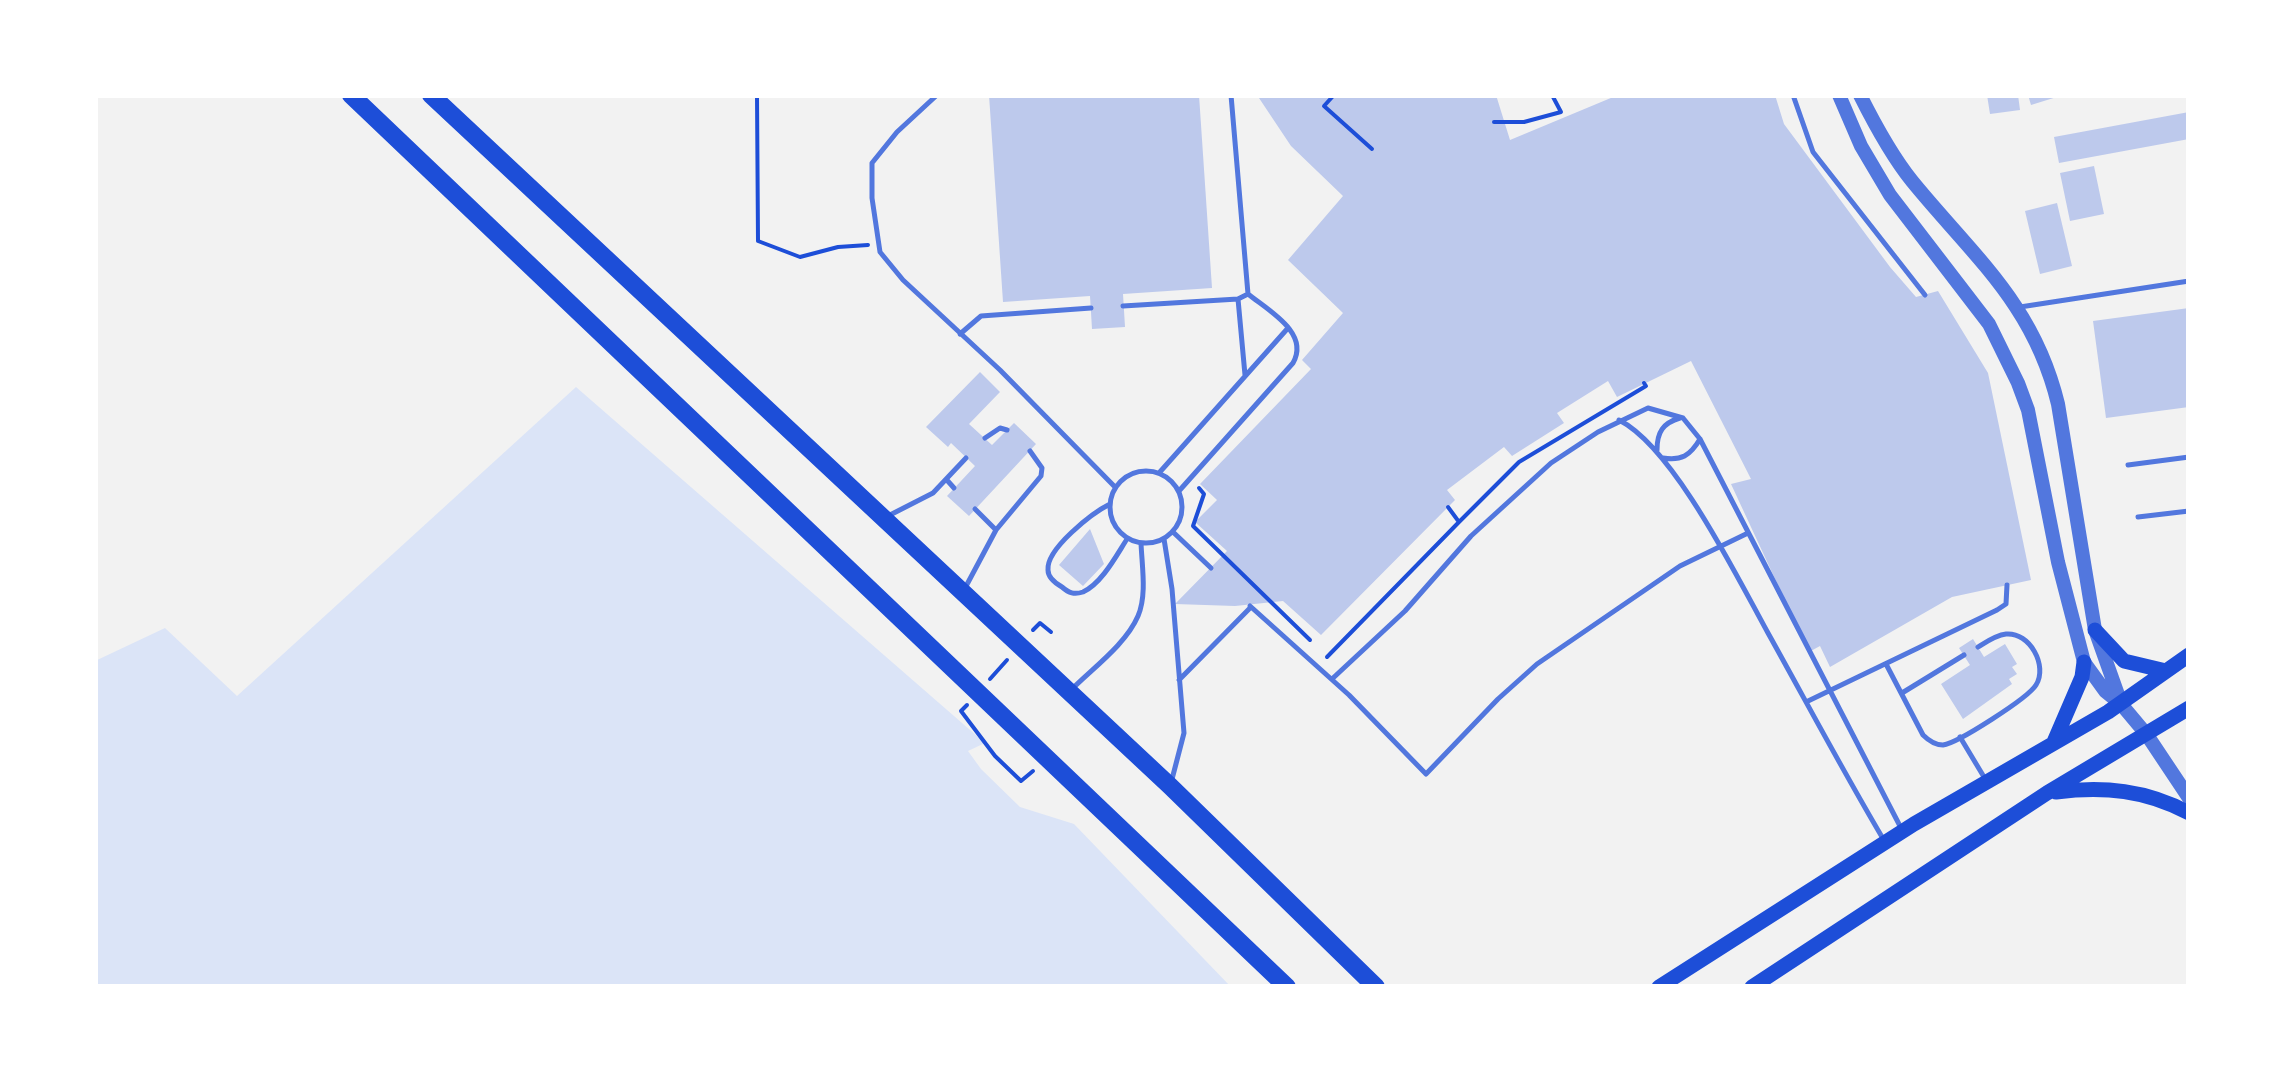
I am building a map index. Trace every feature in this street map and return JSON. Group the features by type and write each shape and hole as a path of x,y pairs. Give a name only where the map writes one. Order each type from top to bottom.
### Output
{"highway":[{"path":"351,95 1287,987"},
{"path":"430,95 1170,786 1376,987"}],"main road":[{"path":"2095,630 2124,661 2166,671"},
{"path":"1659,987 1902,831 2121,704 2189,655"},
{"path":"2054,742 2078,687 2084,662"},
{"path":"1752,987 2047,793 2189,708"},
{"path":"2047,793 2092,787 2134,792 2189,814"}],"street":[{"path":"1840,95 1861,146 1890,194 1988,324 2018,383 2028,410 2058,562 2084,662 2105,691 2147,735 2189,798"},
{"path":"1860,95 1911,180 1988,267 2033,332 2051,375 2095,630 2121,704"}],"lane":[{"path":"937,95 897,132 872,163 877,242 890,267 1115,488"},
{"path":"1179,491 1300,351 1298,338 1248,294 1231,95"},
{"path":"1793,95 1813,152 1925,294"},
{"path":"2017,308 2189,281"},
{"path":"1123,306 1238,299 1248,294"},
{"path":"1238,299 1245,376"},
{"path":"960,334 982,316 1091,308"},
{"path":"1159,473 1288,328"},
{"path":"1332,679 1405,611 1472,536 1524,487 1552,463 1619,420 1648,408 1683,418 1700,439 1902,831"},
{"path":"1656,450 1665,424 1683,418"},
{"path":"1619,420 1643,435 1656,450 1720,546 1885,842"},
{"path":"984,438 1000,428 1007,430"},
{"path":"1662,458 1681,459 1700,439"},
{"path":"963,593 996,530 1041,476 1042,468 1030,451"},
{"path":"2128,466 2189,457"},
{"path":"884,518 922,500 966,458"},
{"path":"1134,473 1159,473 1179,491 1182,513 1164,539 1141,544 1128,539 1114,524 1110,504 1115,488 1134,473"},
{"path":"946,479 954,488"},
{"path":"1110,504 1080,524 1047,566 1050,577 1076,594 1087,590 1128,539"},
{"path":"975,509 996,530"},
{"path":"2138,517 2189,510"},
{"path":"1172,532 1211,568"},
{"path":"1179,680 1250,606 1332,679 1426,774 1537,664 1680,566 1746,534"},
{"path":"1164,539 1184,733 1170,786"},
{"path":"1069,692 1127,634 1138,616 1143,584 1141,544"},
{"path":"1806,702 1997,610 2006,604 2007,585"},
{"path":"1886,664 1931,743 1941,745 1960,737 2036,685 2040,673 2038,659 2028,642 2019,636 2006,634 1978,647"},
{"path":"1901,694 1964,656"},
{"path":"1960,737 1987,781"}],"path":[{"path":"756,95 758,241 800,257 838,246 861,247 877,242"},
{"path":"1334,95 1324,106 1372,150"},
{"path":"1494,122 1524,122 1562,112 1552,95"},
{"path":"1195,482 1204,494 1192,526 1327,657 1459,522"},
{"path":"1254,586 1261,579"},
{"path":"1026,638 1039,623 1051,632"},
{"path":"988,681 1013,652"},
{"path":"975,696 962,710 996,756 1022,780 1047,760"}],"shaded area":[{"path":"576,387 985,743 968,751 1020,807 1074,824 1231,987 95,987 95,661 165,628 237,696"}],"building":[{"path":"989,95 1199,95 1212,288 1123,294 1125,327 1092,329 1090,296 1003,302"},
{"path":"1257,95 1496,95 1510,140 1618,95 1775,95 1784,124 1890,267 1916,297 1938,291 1988,373 2031,580 1952,597 1830,667 1820,646 1809,652 1731,484 1751,479 1691,361 1617,397 1608,381 1557,413 1564,423 1512,456 1504,447 1447,490 1455,500 1321,635 1283,601 1235,606 1175,604 1227,551 1195,522 1217,500 1200,484 1311,369 1302,360 1343,313 1288,260 1343,196 1291,146"},
{"path":"1987,95 2018,95 2020,110 1990,114"},
{"path":"2028,95 2060,95 2060,96 2031,105"},
{"path":"2189,112 2189,139 2059,163 2054,137"},
{"path":"2094,166 2104,214 2070,221 2060,173"},
{"path":"2057,203 2072,266 2040,274 2025,211"},
{"path":"2189,308 2189,407 2106,418 2093,321"},
{"path":"980,372 1000,392 969,424 992,445 1014,423 1036,444 969,516 947,496 975,466 951,443 948,447 926,427"},
{"path":"1090,529 1104,564 1083,586 1059,565"},
{"path":"1973,639 1984,657 2005,644 2017,664 2012,667 2017,674 2009,679 2012,684 1963,719 1941,684 1970,665 1959,648"}]}
